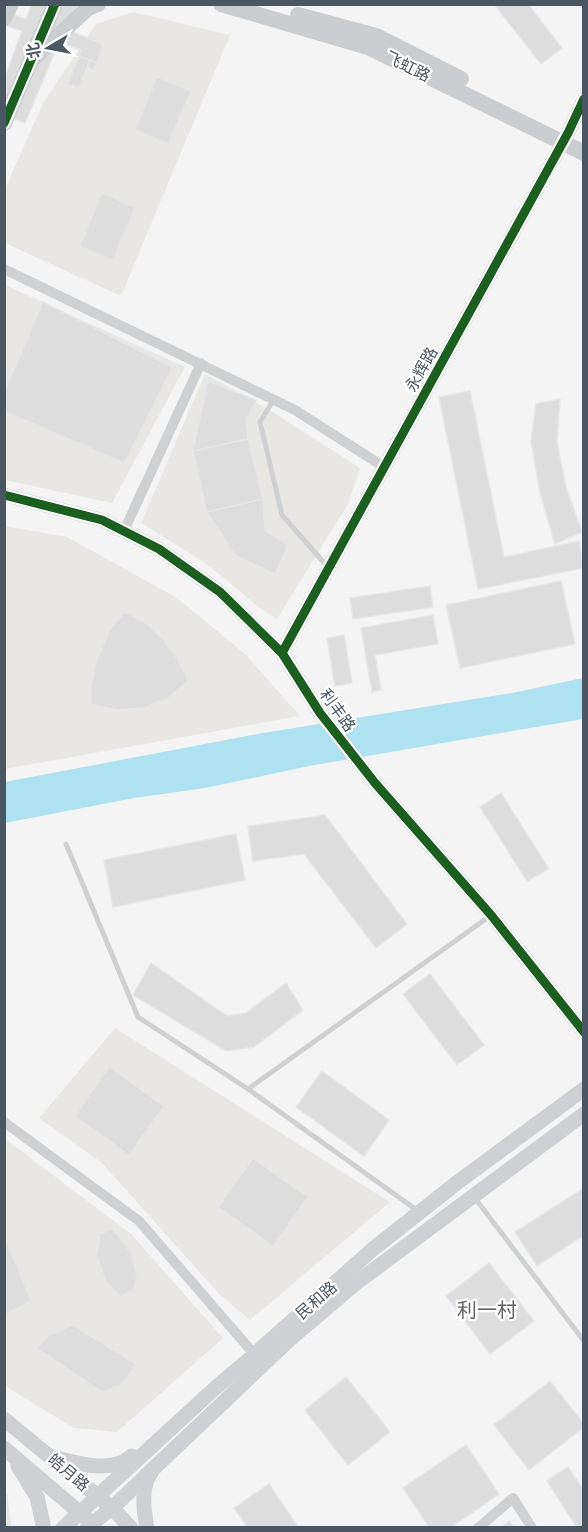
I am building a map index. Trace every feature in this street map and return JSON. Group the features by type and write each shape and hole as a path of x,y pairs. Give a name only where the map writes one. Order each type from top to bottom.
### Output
{"main road":[{"path":"4,18 11,4"},
{"path":"4,123 55,4"},
{"path":"30,62 88,8 98,4"},
{"name":"飞虹路","path":"221,4 368,47 565,138 584,143"},
{"name":"飞虹路","path":"260,4 376,36 565,138 584,153"},
{"name":"民和路","path":"88,1522 97,1496 159,1438 373,1249 584,1089"},
{"name":"民和路","path":"63,1527 88,1522 112,1508 289,1340 356,1283 584,1114"},
{"name":"皓月路","path":"4,1419 112,1508 131,1527"},
{"path":"51,1457 96,1466 119,1464 159,1438"},
{"path":"8,1450 37,1497 42,1527"},
{"name":"皓月路","path":"8,1450 88,1522"},
{"path":"147,1527 143,1506 147,1477 161,1460"}],"street":[{"name":"永辉路","path":"282,653 565,138 584,99"},
{"path":"4,269 274,399 384,467"},
{"path":"124,531 201,363"},
{"name":"利丰路","path":"4,495 102,520 159,549 220,592 282,653 320,713 375,783 491,915 584,1032"},
{"path":"4,1122 139,1221 255,1354"},
{"path":"477,1527 513,1498 532,1527"}],"lane":[{"path":"274,399 260,422 282,515 329,569"},
{"path":"66,844 138,1017 248,1089 420,1212"},
{"path":"248,1089 491,915"},
{"path":"474,1195 584,1341"}],"shaded area":[{"path":"133,12 230,35 121,296 5,243 5,189 43,103 96,24"},
{"path":"5,285 185,367 112,503 5,480"},
{"path":"205,374 271,411 360,468 348,504 277,619 204,562 141,523"},
{"path":"4,526 67,537 177,598 245,654 300,716 5,769"},
{"path":"115,1028 390,1202 250,1320 221,1296 102,1163 39,1118"},
{"path":"4,1138 131,1234 223,1338 117,1432 74,1428 5,1386"},
{"path":"4,1492 7,1494 12,1527 5,1527"}],"water":[{"path":"583,678 583,719 309,766 205,788 134,798 5,823 5,782 263,733 512,693"}],"building":[{"path":"32,4 78,4 67,30 103,44 97,63 90,60 79,88 68,84 81,50 59,42 25,123 4,114 4,80 22,31 4,25 4,11 26,19"},
{"path":"494,4 528,4 562,48 541,64"},
{"path":"79,56 90,60 79,88 68,84"},
{"path":"90,60 97,63 94,70 87,67"},
{"path":"157,77 191,91 168,144 135,130"},
{"path":"102,193 135,207 113,260 80,246"},
{"path":"43,302 172,367 124,463 4,411 4,393"},
{"path":"208,381 256,400 246,419 248,439 263,499 265,530 288,545 275,574 235,555 207,512 193,451"},
{"path":"470,391 504,557 579,541 584,568 478,589 439,397"},
{"path":"560,399 557,442 566,487 582,532 555,544 540,493 531,441 536,404"},
{"path":"248,439 263,499 207,512 193,451"},
{"path":"561,581 575,644 460,668 446,605"},
{"path":"430,586 433,607 353,619 350,598"},
{"path":"125,612 149,625 165,642 176,657 188,681 168,698 144,708 117,710 91,704 91,688 96,662 110,630"},
{"path":"433,615 438,644 375,655 381,690 372,692 361,628"},
{"path":"344,635 352,683 335,686 327,638"},
{"path":"501,793 549,869 527,881 480,807"},
{"path":"325,815 407,924 376,948 304,854 253,861 248,826"},
{"path":"236,834 245,880 113,907 104,860"},
{"path":"151,963 227,1016 246,1013 286,983 303,1010 254,1047 226,1051 133,995"},
{"path":"430,974 484,1045 457,1065 403,994"},
{"path":"109,1067 164,1106 129,1155 75,1116"},
{"path":"322,1071 389,1120 364,1156 296,1107"},
{"path":"253,1158 308,1197 273,1246 218,1207"},
{"path":"584,1188 584,1235 537,1266 515,1232"},
{"path":"112,1229 131,1254 137,1275 134,1289 120,1297 105,1279 97,1255 100,1234"},
{"path":"4,1235 31,1301 4,1315"},
{"path":"489,1263 534,1321 490,1354 446,1296"},
{"path":"73,1325 136,1364 121,1385 102,1392 37,1348 49,1335"},
{"path":"346,1377 390,1432 348,1465 305,1410"},
{"path":"550,1381 584,1427 529,1470 494,1425"},
{"path":"466,1445 499,1494 450,1528 430,1528 403,1488"},
{"path":"568,1467 584,1491 584,1528 577,1528 547,1481"},
{"path":"269,1484 299,1528 248,1528 234,1508"},
{"path":"509,1521 514,1528 501,1528"}],"cycle path":[{"path":"4,123 55,4"},
{"path":"282,653 568,133 584,99"},
{"path":"4,495 102,520 159,549 220,592 282,653 320,713 375,783 491,915 584,1032"}],"district":[{"name":"利一村","path":"487,1310"}]}
